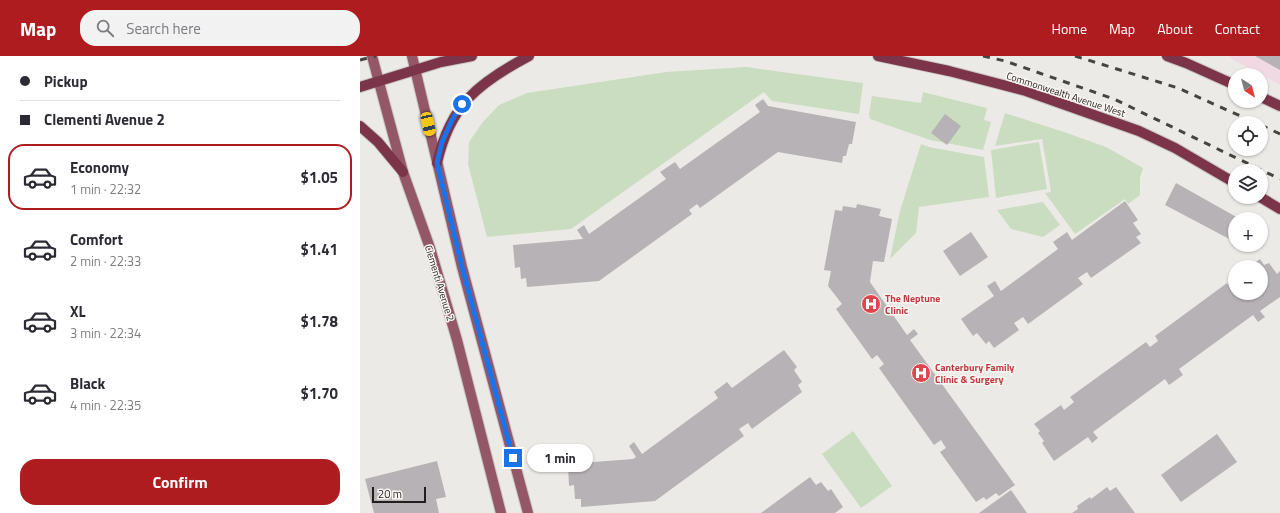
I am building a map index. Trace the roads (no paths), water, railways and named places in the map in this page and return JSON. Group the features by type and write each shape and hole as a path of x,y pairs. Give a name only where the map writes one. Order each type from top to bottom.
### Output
{"main road":[{"name":"Clementi Avenue 2","path":"372,56 403,172 430,248 458,340 501,513"},
{"path":"412,56 462,267 528,513"},
{"path":"360,87 441,62 472,56"},
{"path":"437,163 442,142 452,120 462,104 480,87 501,71 529,56"},
{"name":"Commonwealth Avenue West","path":"878,56 949,71 1026,92 1139,131 1175,148 1228,179"},
{"path":"1167,56 1228,82"},
{"path":"1268,101 1280,106"},
{"path":"360,126 378,142 403,172"},
{"path":"1268,202 1280,209"}],"railway":[{"path":"360,60 376,56"},
{"path":"983,56 1005,61 1114,99 1280,179"},
{"path":"1075,56 1178,88 1240,116"},
{"path":"1268,128 1280,134"}],"place":[{"name":"The Neptune Clinic","path":"871,304"},
{"name":"Canterbury Family Clinic & Surgery","path":"921,373"}]}
